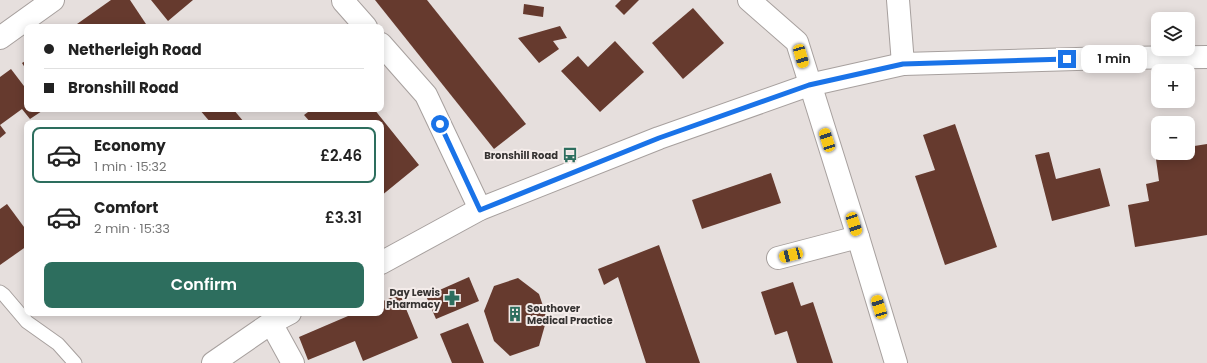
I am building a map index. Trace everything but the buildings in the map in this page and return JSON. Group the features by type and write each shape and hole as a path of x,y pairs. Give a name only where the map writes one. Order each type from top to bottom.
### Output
{"street":[{"path":"0,38 53,0"},
{"path":"749,0 797,42 809,85 896,363"},
{"path":"898,0 903,64"},
{"path":"343,1 363,24"},
{"path":"384,47 426,95 480,210"},
{"path":"384,261 480,210 659,138 809,85 903,64 1111,58 1207,58"},
{"path":"778,258 858,238"},
{"path":"213,363 280,318 293,363"}],"lane":[{"path":"0,292 27,322 58,344 76,363"}],"place":[{"name":"Bronshill Road","path":"570,155"},
{"name":"Day Lewis Pharmacy","path":"452,298"},
{"name":"Southover Medical Practice","path":"515,314"}],"route":[{"path":"440,124 480,210 659,138 809,85 903,64 1067,59"}]}
